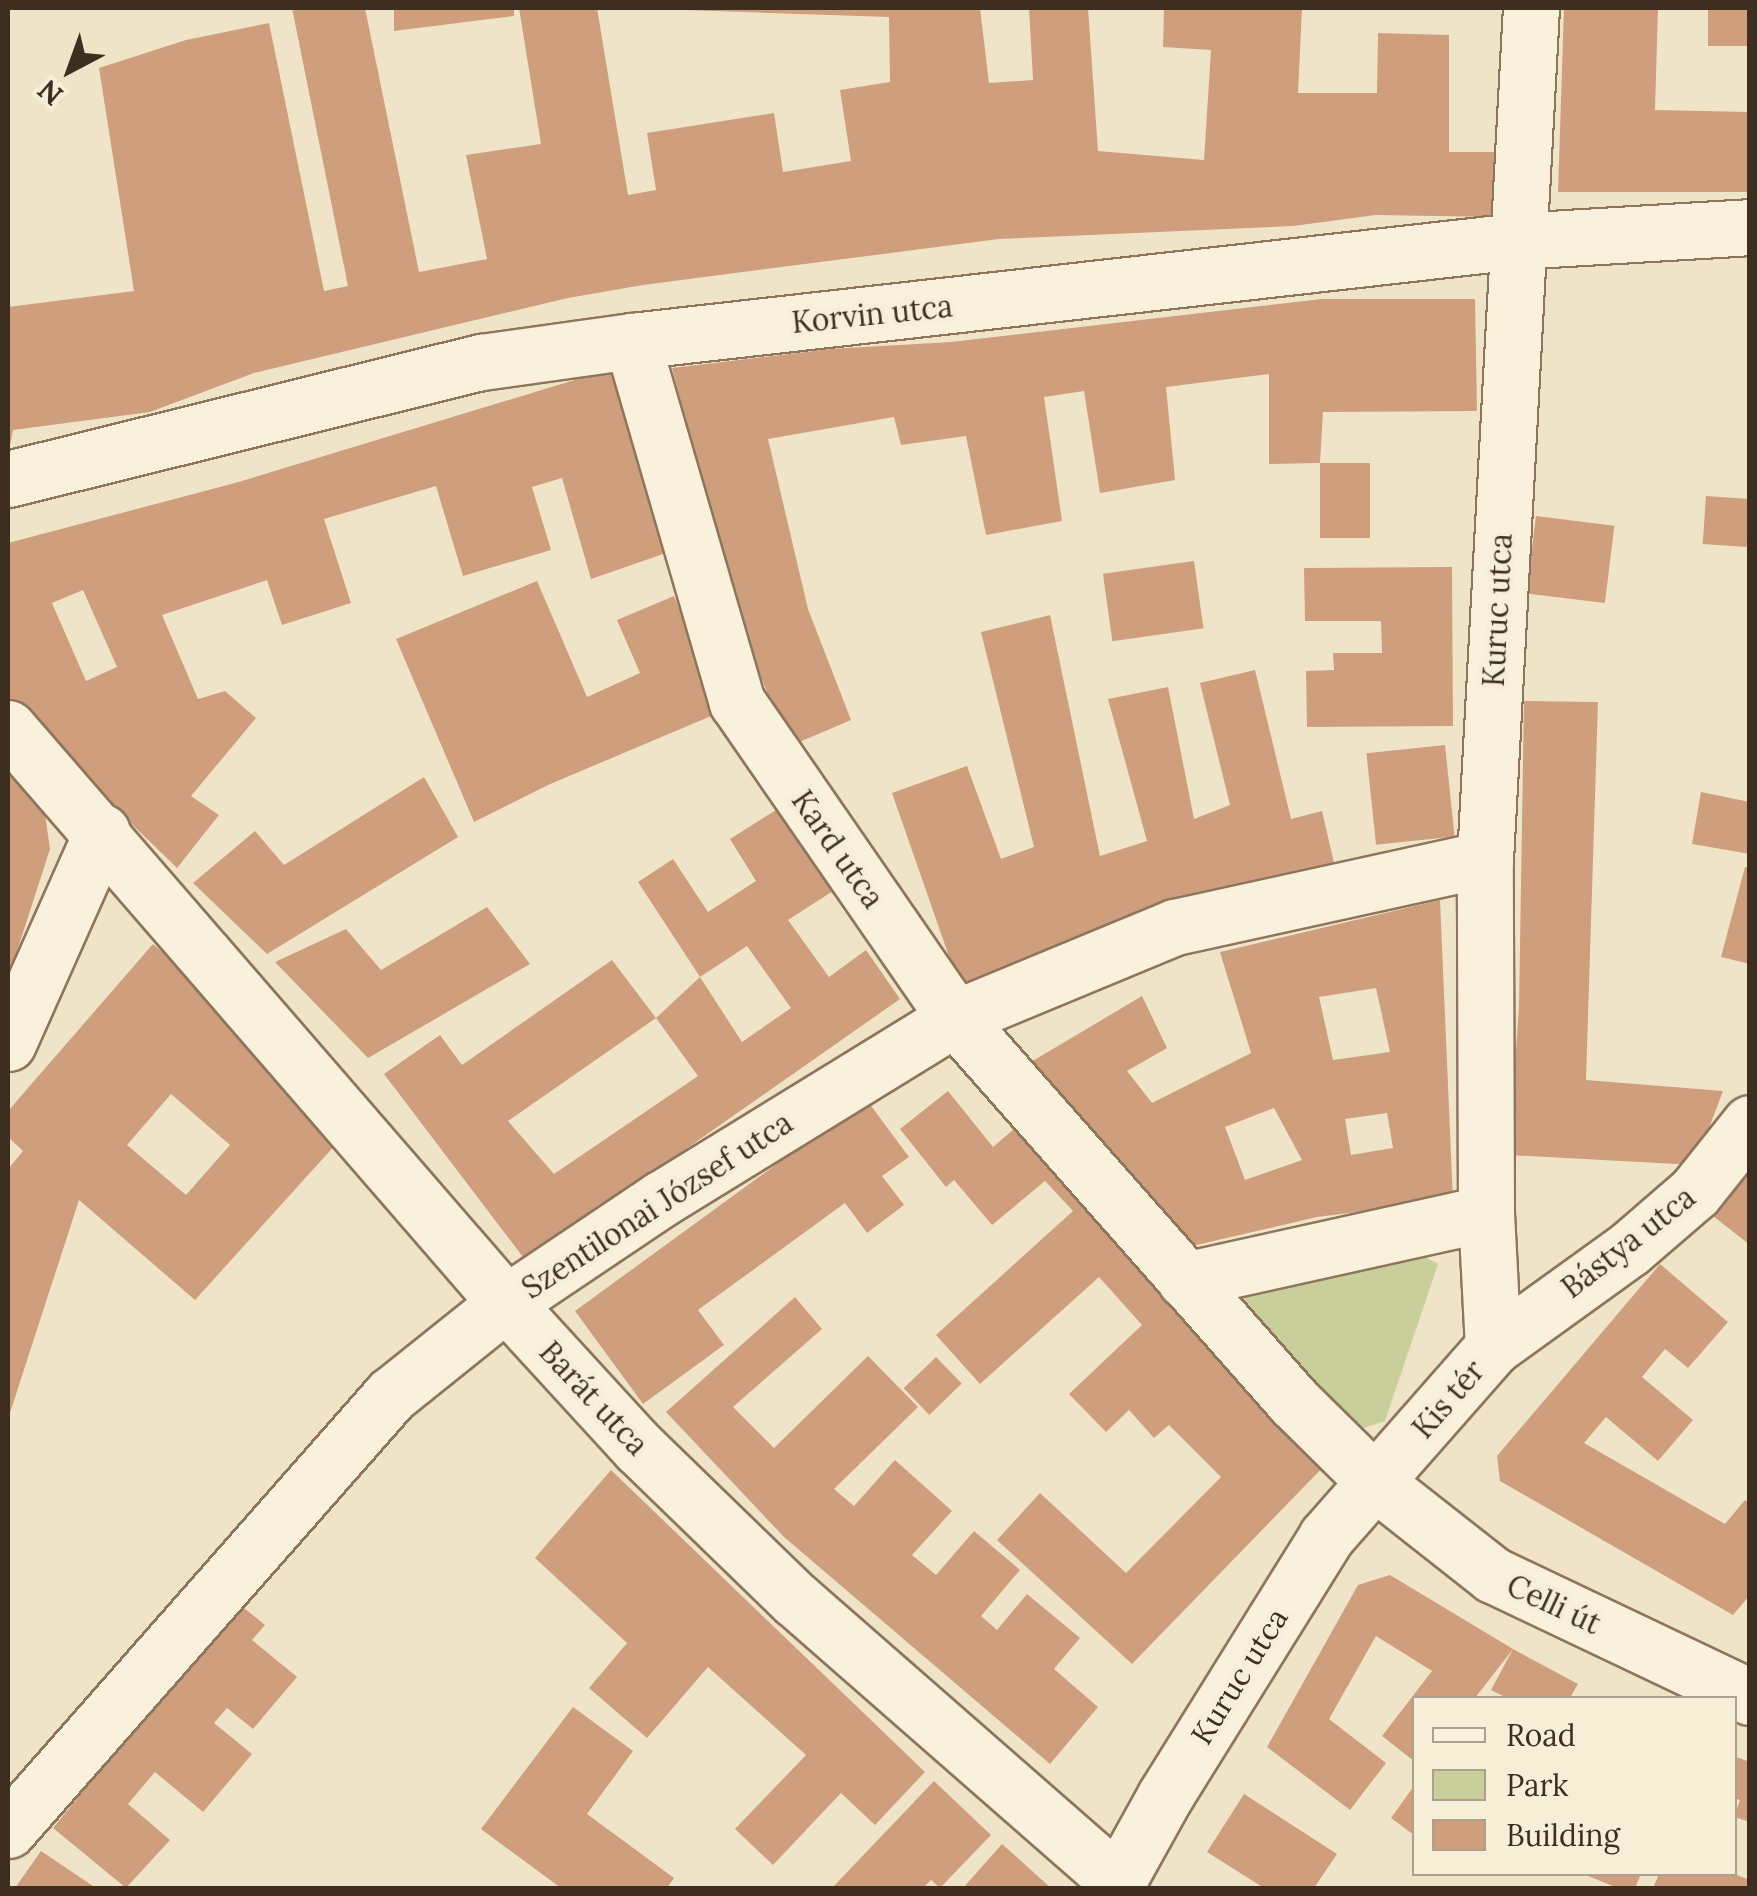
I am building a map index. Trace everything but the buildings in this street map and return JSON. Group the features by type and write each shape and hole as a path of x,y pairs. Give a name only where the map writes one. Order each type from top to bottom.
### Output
{"street":[{"name":"Kuruc utca","path":"1486,1213 1484,859 1531,8"},
{"name":"Korvin utca","path":"8,479 482,362 632,341 1516,242 1750,227"},
{"name":"Kard utca","path":"632,341 737,702 955,1018 1185,1280"},
{"name":"Barát utca","path":"8,728 506,1303 639,1448 795,1599 1115,1884"},
{"path":"8,1043 102,832"},
{"name":"Szentilonai József utca","path":"11,1819 390,1395 506,1303 661,1199 955,1018 1174,926 1484,859"},
{"name":"Bástya utca","path":"1493,1347 1629,1248 1696,1192 1750,1124"},
{"path":"1376,1483 1294,1402 1185,1280 1486,1213"},
{"name":"Kis tér","path":"1376,1483 1493,1347 1486,1213"},
{"name":"Kuruc utca","path":"1115,1884 1326,1537 1376,1483"},
{"name":"Celli út","path":"1376,1483 1494,1575 1750,1697"}],"green space":[{"path":"1414,1251 1438,1264 1385,1421 1355,1431 1238,1306 1242,1292"}]}
